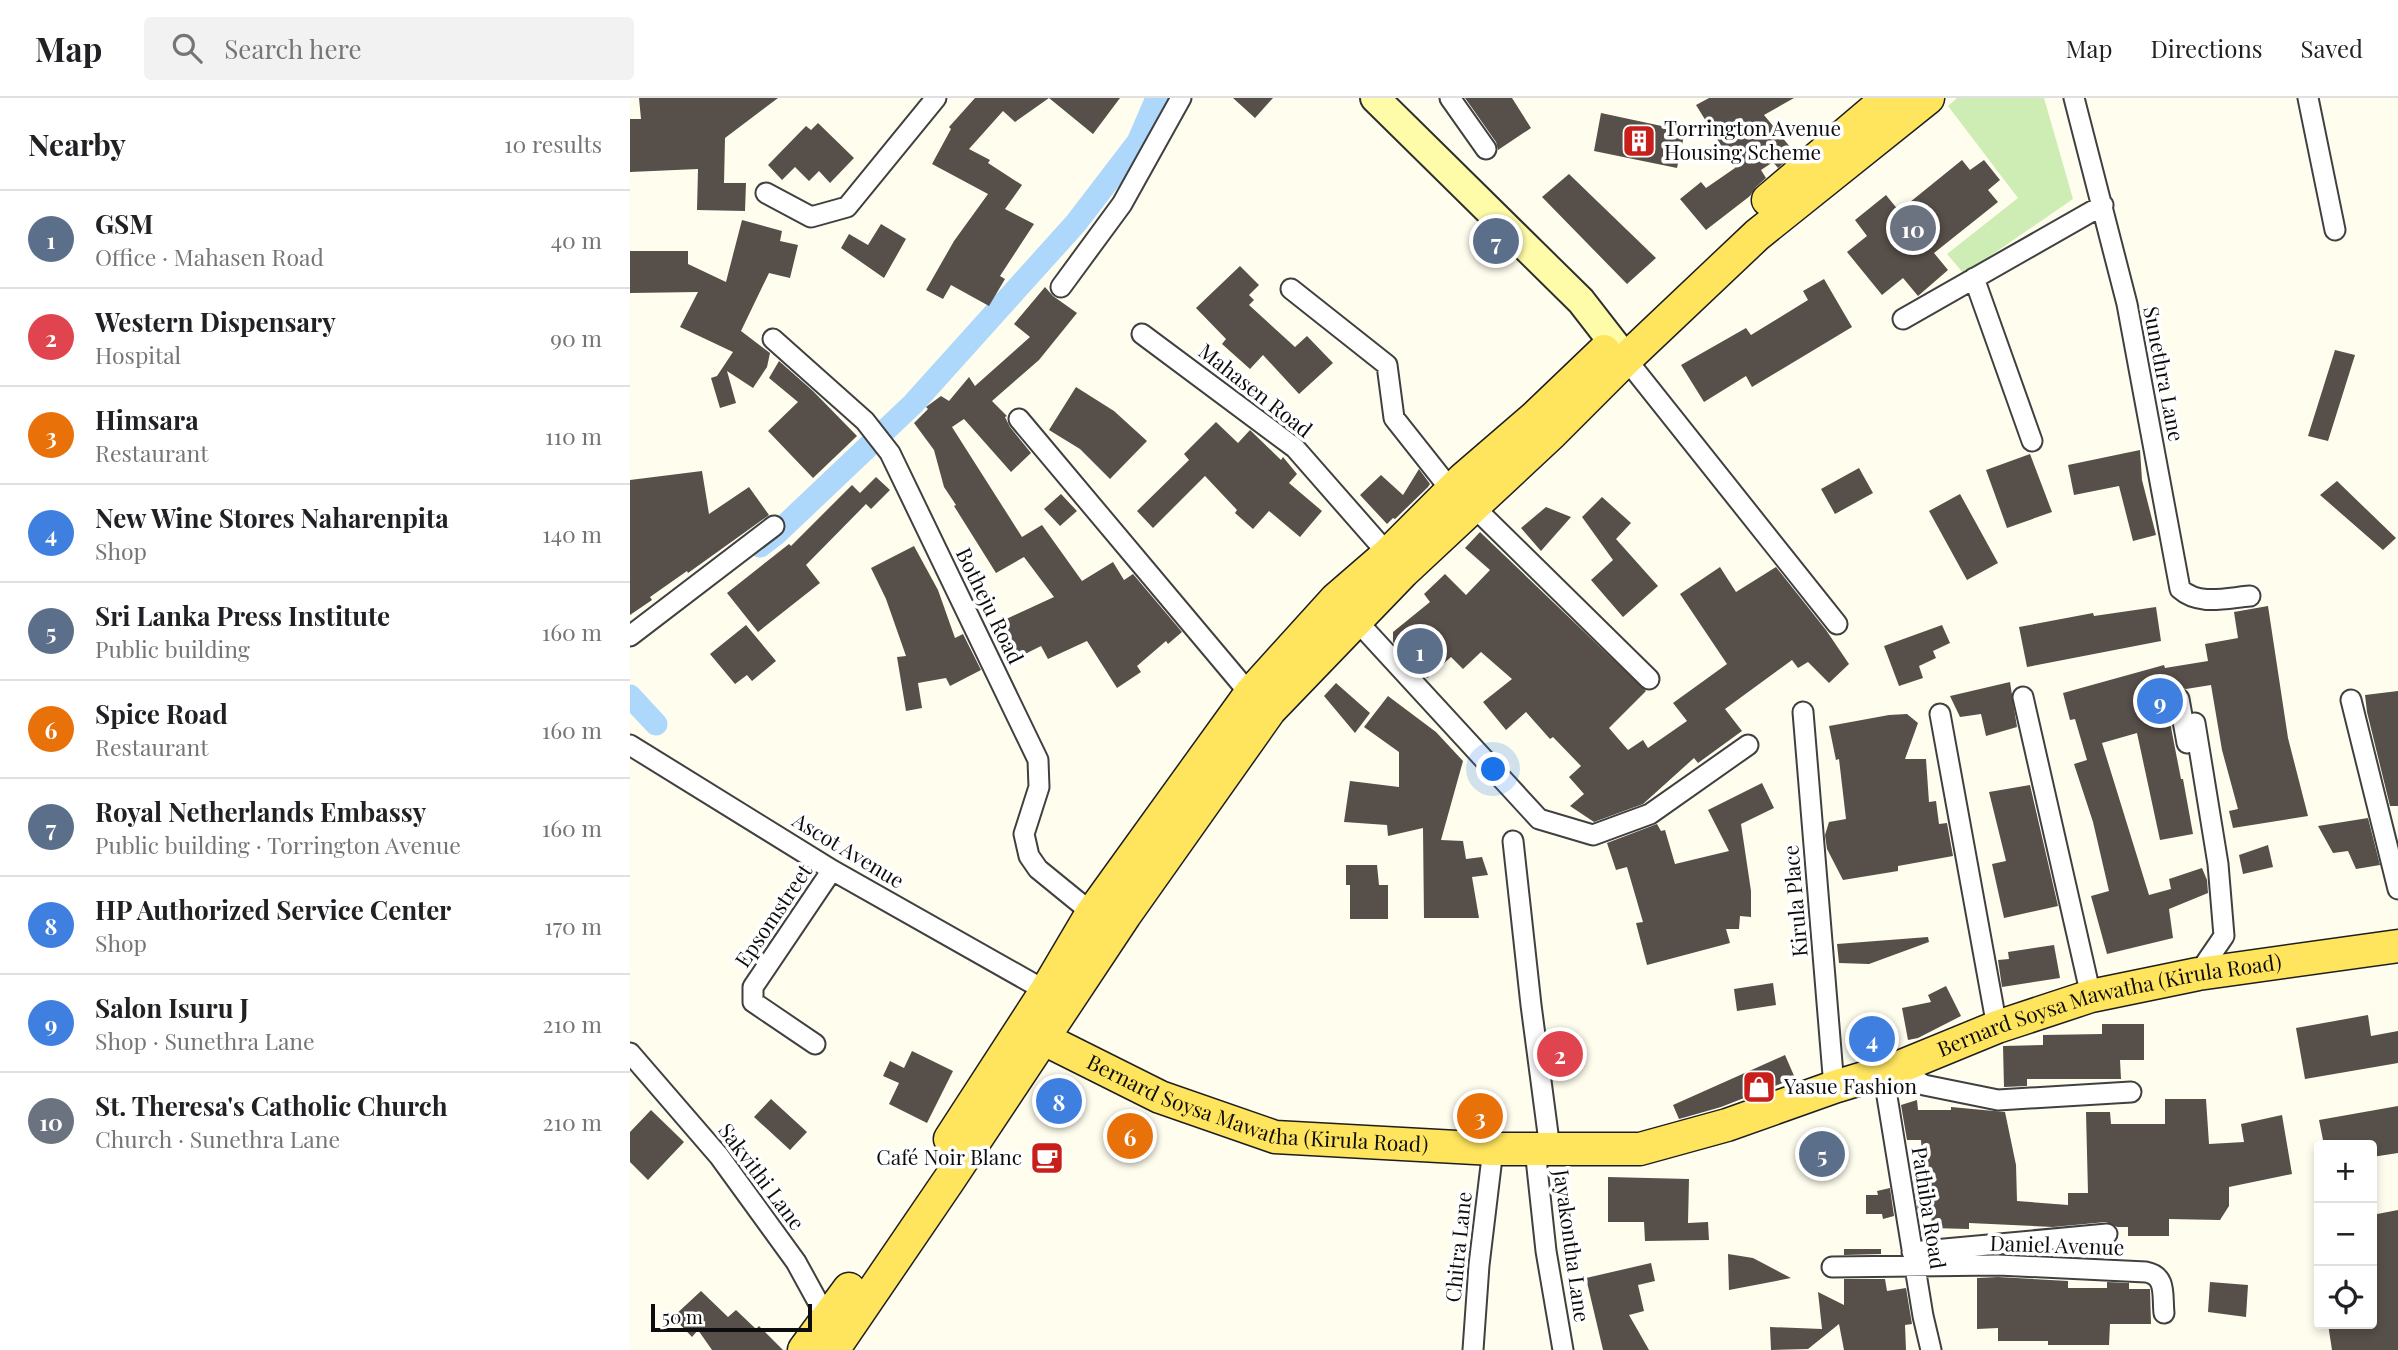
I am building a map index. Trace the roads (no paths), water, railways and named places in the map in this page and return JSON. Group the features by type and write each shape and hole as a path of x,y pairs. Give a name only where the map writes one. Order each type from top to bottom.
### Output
{"main road":[{"path":"1375,98 1581,301 1619,351"},
{"path":"1619,351 1743,220 1888,98"},
{"path":"804,1350 834,1336 932,1168 1033,1031 1125,915 1270,710 1403,572 1462,498 1535,416 1619,351 1757,235 1928,98"},
{"path":"1033,1031 1046,991 1092,913 1251,694 1336,599 1388,554 1462,498"},
{"name":"Bernard Soysa Mawatha (Kirula Road)","path":"1033,1031 1160,1097 1275,1137 1493,1149 1640,1149 1727,1125 1890,1070 1997,1027 2091,996 2198,974 2398,946"}],"street":[{"path":"766,193 811,217 848,208 936,98"},
{"path":"1061,288 1122,204 1181,98"},
{"path":"1450,98 1486,149"},
{"name":"Sunethra Lane","path":"2074,98 2127,304 2180,589 2189,597 2204,600 2250,596"},
{"path":"2308,98 2335,230"},
{"path":"1903,319 2103,205"},
{"path":"1974,278 2032,441"},
{"path":"1291,289 1387,365 1394,418 1462,498 1649,679"},
{"name":"Mahasen Road","path":"1142,334 1295,448 1388,554"},
{"name":"Botheju Road","path":"773,339 865,421 890,453 1038,760 1039,787 1024,834 1029,856 1038,869 1092,913"},
{"path":"1619,351 1837,624"},
{"path":"1019,419 1251,694"},
{"path":"630,636 774,526"},
{"path":"1356,620 1539,820 1593,835 1650,814 1748,745"},
{"path":"2023,697 2091,996"},
{"path":"2179,699 2209,864 2223,904"},
{"path":"2351,700 2398,890"},
{"name":"Kirula Place","path":"1803,712 1834,1087"},
{"path":"1940,713 1997,1027"},
{"path":"2195,723 2223,904 2224,936 2198,974"},
{"name":"Ascot Avenue","path":"630,745 832,870 1046,991"},
{"name":"Jayakontha Lane","path":"1513,841 1531,1006 1542,1149 1546,1251 1563,1350"},
{"name":"Epsomstreet","path":"816,1044 753,1002 753,987 832,870"},
{"name":"Sakvithi Lane","path":"630,1053 719,1156 796,1262 834,1336"},
{"path":"1890,1070 1924,1085 1997,1100 2131,1092"},
{"name":"Pathiba Road","path":"1890,1070 1913,1259 1931,1350"},
{"name":"Chitra Lane","path":"1473,1350 1479,1265 1493,1149"},
{"path":"1832,1267 2107,1234"},
{"name":"Daniel Avenue","path":"1913,1259 2156,1274 2161,1279 2164,1313"}],"waterway":[{"path":"760,546 913,404 1076,223 1138,142 1157,98"},
{"path":"630,696 656,724"}],"place":[{"name":"Torrington Avenue Housing Scheme","path":"1639,141"},
{"name":"St. Theresa's Catholic Church","path":"1913,228"},
{"name":"Royal Netherlands Embassy","path":"1496,241"},
{"name":"GSM","path":"1420,651"},
{"name":"Salon Isuru J","path":"2160,701"},
{"name":"New Wine Stores Naharenpita","path":"1872,1039"},
{"name":"Western Dispensary","path":"1560,1054"},
{"name":"Yasue Fashion","path":"1759,1087"},
{"name":"HP Authorized Service Center","path":"1059,1101"},
{"name":"Himsara","path":"1480,1116"},
{"name":"Spice Road","path":"1130,1136"},
{"name":"Sri Lanka Press Institute","path":"1822,1154"},
{"name":"Café Noir Blanc","path":"1047,1158"}]}
